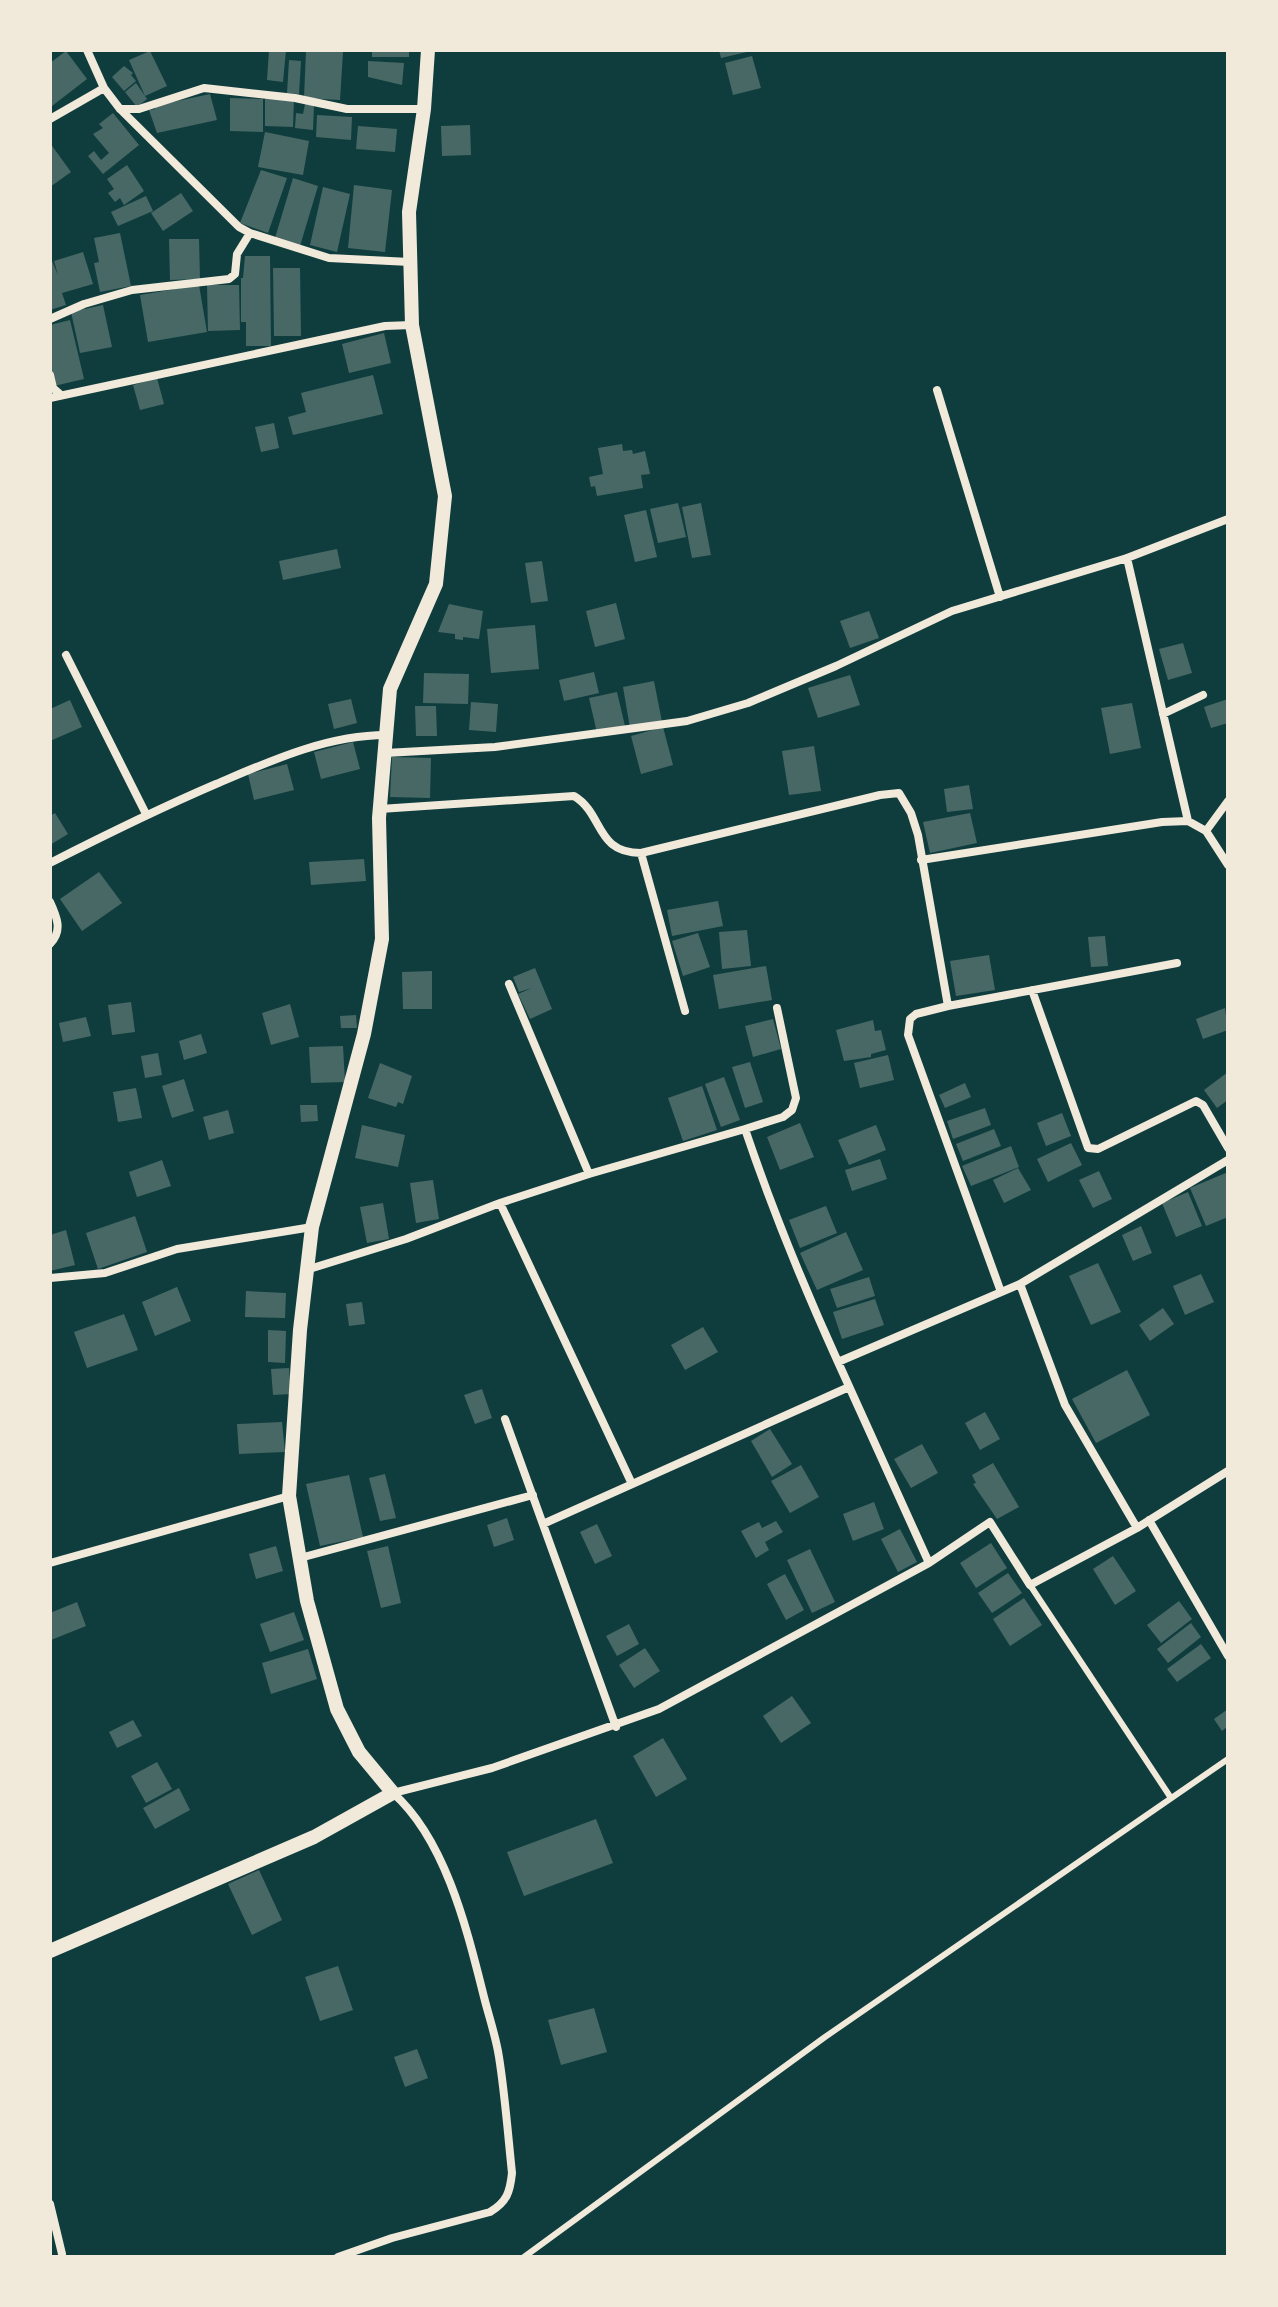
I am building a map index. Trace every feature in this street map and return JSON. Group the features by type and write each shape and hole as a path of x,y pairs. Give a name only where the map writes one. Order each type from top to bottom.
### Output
{"street":[{"path":"87,50 104,88 120,109 239,227 329,258 410,262"},
{"path":"338,2257 392,2238 490,2212 502,2205 510,2192 512,2173 499,2055 473,1950 440,1859 424,1829 407,1805 359,1752 337,1709 307,1601 289,1496 312,1227 364,1034 382,939 380,809 390,689 436,584 445,496 412,325 409,212 424,109 428,50"},
{"path":"50,119 104,88"},
{"path":"120,109 139,109 204,88 295,98 347,109 424,109"},
{"path":"50,319 84,304 132,290 229,279 235,274 237,254 250,233"},
{"path":"50,398 385,326 412,325"},
{"path":"50,375 53,388 61,395"},
{"path":"937,390 1000,597"},
{"path":"385,753 495,747 687,721 748,703 836,666 952,611 1127,558 1228,519"},
{"path":"1127,558 1188,821"},
{"path":"66,655 146,814"},
{"path":"1163,714 1203,695"},
{"path":"50,863 146,814 274,759 359,735 386,735"},
{"path":"380,809 574,796 584,802 613,847 627,853 641,853 899,793 911,813 918,835 948,1006"},
{"path":"1206,831 1228,801"},
{"path":"921,860 1162,822 1188,821 1206,831 1228,865"},
{"path":"641,853 685,1011"},
{"path":"50,902 58,923 58,932 50,944"},
{"path":"1001,1292 908,1035 910,1019 916,1014 948,1006 1177,963"},
{"path":"509,984 589,1174"},
{"path":"1032,990 1088,1148 1098,1149 1196,1101 1203,1105 1228,1148"},
{"path":"306,1270 406,1239 500,1203 589,1174 783,1117 792,1110 796,1098 777,1008"},
{"path":"745,1129 794,1262 929,1563"},
{"path":"838,1362 1020,1284 1228,1160"},
{"path":"500,1203 632,1484"},
{"path":"50,1278 105,1273 177,1249 312,1227"},
{"path":"1020,1284 1065,1405 1137,1528"},
{"path":"543,1524 849,1387"},
{"path":"505,1419 616,1727"},
{"path":"50,1951 314,1837 393,1793 492,1768 616,1727 659,1709 929,1563 990,1522 1030,1585 1137,1528 1228,1471"},
{"path":"300,1558 533,1495"},
{"path":"50,1563 289,1496"},
{"path":"1149,1520 1228,1656"},
{"path":"50,2204 62,2254"}],"lane":[{"path":"1030,1585 1171,1798"},
{"path":"524,2257 837,2028 1228,1759"}],"building":[{"path":"269,50 286,50 283,82 267,80"},
{"path":"306,50 343,52 340,100 304,98"},
{"path":"372,50 409,50 409,57 372,57"},
{"path":"719,50 751,50 751,51 721,58"},
{"path":"66,51 87,79 52,106 50,63"},
{"path":"150,51 167,86 145,96 129,60"},
{"path":"752,56 761,88 733,95 725,63"},
{"path":"289,60 301,61 299,94 287,93"},
{"path":"368,61 404,63 402,85 368,77"},
{"path":"124,66 133,73 131,75 136,81 124,91 112,77"},
{"path":"136,83 147,99 137,107 125,92"},
{"path":"210,94 217,120 157,133 149,110 155,109 154,106"},
{"path":"230,98 263,99 263,132 230,131"},
{"path":"265,99 294,99 293,127 265,126"},
{"path":"305,104 314,105 313,130 295,128 296,113 303,114"},
{"path":"113,113 139,145 103,174 88,156 94,151 101,160 109,153 93,134 103,128 99,124"},
{"path":"317,115 352,117 351,140 316,137"},
{"path":"470,125 471,155 442,156 441,126"},
{"path":"358,126 397,129 395,152 356,149"},
{"path":"265,132 309,141 303,175 258,167"},
{"path":"50,143 71,172 50,187"},
{"path":"127,165 144,191 124,205 120,198 115,202 108,193 114,189 107,179"},
{"path":"261,170 287,178 268,233 240,223"},
{"path":"293,178 318,186 300,246 275,238"},
{"path":"354,185 392,190 385,252 348,248"},
{"path":"323,187 350,194 337,252 310,245"},
{"path":"181,193 193,211 163,231 151,213"},
{"path":"146,196 153,211 118,226 111,212"},
{"path":"120,233 131,286 100,292 94,263 99,262 94,238"},
{"path":"169,239 199,239 200,279 170,280"},
{"path":"83,252 93,284 62,293 66,305 50,310 50,262 58,275 54,261"},
{"path":"245,256 270,256 271,346 246,346 246,322 241,322 241,278"},
{"path":"273,268 300,268 301,336 274,336"},
{"path":"199,285 207,332 148,342 140,295"},
{"path":"207,285 239,285 240,330 208,331"},
{"path":"103,305 112,347 80,353 71,312"},
{"path":"70,320 84,379 54,386 50,369 50,325"},
{"path":"384,333 391,363 349,373 342,344"},
{"path":"373,375 383,414 293,435 288,417 306,412 301,393"},
{"path":"157,378 164,404 140,410 133,385"},
{"path":"274,423 279,448 261,452 255,427"},
{"path":"622,444 623,451 632,450 633,454 645,451 650,474 641,475 643,488 597,496 589,477 603,474 598,448"},
{"path":"678,503 686,537 658,543 650,509"},
{"path":"701,503 711,555 692,558 682,507"},
{"path":"646,510 657,557 635,562 624,515"},
{"path":"337,549 341,568 283,580 279,561"},
{"path":"542,561 548,601 531,603 525,563"},
{"path":"616,603 625,639 595,647 586,611"},
{"path":"449,604 483,611 479,639 455,639 455,634 438,632"},
{"path":"869,611 879,638 850,648 840,621"},
{"path":"535,625 539,669 491,673 487,629"},
{"path":"1183,643 1192,673 1168,680 1159,649"},
{"path":"594,672 599,693 564,701 559,680"},
{"path":"424,673 469,674 468,704 423,703"},
{"path":"850,675 860,705 818,718 808,688"},
{"path":"654,681 662,722 630,728 623,687"},
{"path":"617,692 625,726 597,733 589,698"},
{"path":"351,699 357,723 334,729 328,704"},
{"path":"1228,699 1228,723 1211,728 1204,707"},
{"path":"70,700 82,727 50,741 50,709"},
{"path":"471,702 498,704 496,732 469,730"},
{"path":"1132,703 1141,748 1110,754 1101,708"},
{"path":"415,706 436,706 437,736 416,736"},
{"path":"663,727 673,765 641,774 631,736"},
{"path":"353,742 360,769 321,779 314,752"},
{"path":"814,746 821,791 789,795 782,751"},
{"path":"392,757 431,758 430,798 390,797"},
{"path":"287,764 294,790 254,800 248,774"},
{"path":"969,785 973,809 947,812 944,789"},
{"path":"55,813 68,834 50,845 50,816"},
{"path":"970,813 977,843 930,853 923,822"},
{"path":"364,859 366,881 311,885 309,862"},
{"path":"99,872 122,903 82,931 60,899"},
{"path":"718,901 723,926 672,936 667,910"},
{"path":"747,930 751,966 722,969 719,932"},
{"path":"698,933 710,967 683,976 672,941"},
{"path":"1105,936 1108,966 1091,967 1088,937"},
{"path":"989,955 995,990 956,996 950,961"},
{"path":"766,966 772,1000 719,1009 713,975"},
{"path":"535,968 552,1009 530,1019 518,994 532,988 519,992 513,977"},
{"path":"432,971 432,1009 403,1009 402,972"},
{"path":"131,1002 135,1032 112,1035 108,1005"},
{"path":"290,1004 299,1037 271,1045 262,1013"},
{"path":"1225,1008 1228,1030 1203,1039 1196,1019"},
{"path":"356,1015 357,1028 341,1028 340,1016"},
{"path":"86,1017 91,1036 63,1042 59,1023"},
{"path":"773,1019 781,1049 753,1057 745,1026"},
{"path":"873,1020 875,1031 881,1030 886,1050 871,1054 871,1057 844,1061 836,1030"},
{"path":"201,1034 207,1053 184,1060 179,1041"},
{"path":"343,1046 345,1082 311,1083 309,1047"},
{"path":"158,1053 162,1075 145,1078 141,1056"},
{"path":"888,1055 894,1080 860,1088 854,1063"},
{"path":"750,1062 763,1102 745,1108 732,1067"},
{"path":"380,1063 412,1076 403,1104 398,1102 396,1107 368,1098"},
{"path":"1228,1072 1228,1100 1217,1108 1204,1090"},
{"path":"724,1077 740,1120 721,1127 705,1084"},
{"path":"184,1079 194,1111 172,1118 162,1086"},
{"path":"965,1083 971,1097 945,1108 939,1095"},
{"path":"702,1086 717,1130 683,1141 668,1098"},
{"path":"136,1088 142,1118 118,1122 113,1092"},
{"path":"300,1105 317,1105 318,1121 301,1122"},
{"path":"985,1108 991,1125 953,1139 947,1121"},
{"path":"228,1110 234,1133 209,1140 203,1117"},
{"path":"1062,1113 1071,1136 1046,1146 1037,1123"},
{"path":"800,1123 814,1157 780,1170 767,1137"},
{"path":"362,1125 405,1135 398,1167 355,1158"},
{"path":"876,1125 886,1150 849,1165 838,1140"},
{"path":"994,1129 1001,1146 963,1161 956,1144"},
{"path":"1071,1143 1082,1165 1048,1182 1037,1159"},
{"path":"1011,1146 1019,1167 971,1186 962,1166"},
{"path":"880,1159 887,1179 852,1191 845,1170"},
{"path":"162,1160 171,1186 137,1197 129,1172"},
{"path":"1018,1168 1031,1190 1004,1203 993,1180"},
{"path":"1099,1171 1112,1199 1093,1208 1079,1180"},
{"path":"1228,1172 1228,1217 1206,1226 1190,1188"},
{"path":"433,1180 439,1219 416,1223 410,1183"},
{"path":"1188,1192 1202,1226 1176,1237 1162,1203"},
{"path":"383,1203 389,1239 367,1243 360,1207"},
{"path":"826,1206 837,1233 800,1248 789,1220"},
{"path":"135,1216 147,1252 98,1269 86,1233"},
{"path":"1141,1226 1152,1253 1133,1261 1122,1235"},
{"path":"66,1230 75,1265 50,1271 50,1235"},
{"path":"846,1232 863,1270 817,1290 800,1253"},
{"path":"1098,1263 1121,1312 1091,1325 1069,1276"},
{"path":"1201,1274 1214,1302 1185,1315 1173,1286"},
{"path":"869,1277 875,1296 837,1308 830,1289"},
{"path":"177,1287 191,1321 155,1336 142,1302"},
{"path":"246,1291 286,1293 285,1318 245,1317"},
{"path":"875,1299 884,1325 842,1339 833,1312"},
{"path":"362,1302 365,1324 349,1326 346,1304"},
{"path":"1163,1308 1174,1324 1150,1341 1139,1325"},
{"path":"124,1314 138,1350 87,1368 74,1332"},
{"path":"703,1327 718,1352 685,1370 671,1345"},
{"path":"268,1330 286,1331 285,1363 268,1362"},
{"path":"289,1368 291,1394 273,1395 271,1369"},
{"path":"1127,1370 1150,1415 1096,1443 1072,1399"},
{"path":"482,1389 492,1418 475,1424 464,1395"},
{"path":"985,1412 1000,1439 980,1450 965,1423"},
{"path":"282,1422 285,1452 239,1454 237,1424"},
{"path":"770,1429 792,1464 772,1477 751,1441"},
{"path":"922,1444 938,1473 911,1488 894,1459"},
{"path":"993,1463 1019,1507 997,1519 973,1484 976,1483 972,1475"},
{"path":"801,1465 819,1497 790,1513 771,1481"},
{"path":"385,1474 396,1518 380,1521 369,1478"},
{"path":"349,1475 363,1537 320,1546 306,1484"},
{"path":"874,1502 884,1529 853,1541 843,1514"},
{"path":"507,1518 514,1540 494,1547 487,1525"},
{"path":"776,1521 783,1532 765,1542 769,1550 756,1558 741,1531 759,1522 762,1528"},
{"path":"597,1524 612,1556 595,1564 580,1532"},
{"path":"900,1529 917,1562 898,1572 881,1539"},
{"path":"991,1543 1007,1568 976,1588 960,1563"},
{"path":"276,1546 283,1571 256,1579 249,1554"},
{"path":"388,1546 401,1603 381,1608 367,1551"},
{"path":"810,1549 835,1602 812,1613 787,1560"},
{"path":"1113,1556 1136,1591 1115,1605 1093,1569"},
{"path":"1008,1573 1022,1593 992,1613 978,1593"},
{"path":"785,1574 804,1610 786,1620 767,1584"},
{"path":"1024,1598 1042,1625 1010,1646 993,1619"},
{"path":"1179,1601 1192,1619 1161,1643 1147,1625"},
{"path":"77,1602 86,1626 51,1640 50,1613"},
{"path":"294,1612 304,1640 270,1652 260,1624"},
{"path":"1191,1623 1201,1637 1168,1663 1157,1649"},
{"path":"629,1624 639,1644 617,1656 606,1636"},
{"path":"1201,1644 1211,1658 1177,1682 1167,1669"},
{"path":"645,1648 660,1671 634,1688 619,1665"},
{"path":"308,1649 317,1679 271,1694 262,1663"},
{"path":"792,1696 811,1723 781,1743 763,1716"},
{"path":"1228,1709 1228,1726 1222,1731 1214,1719"},
{"path":"133,1720 142,1736 117,1748 109,1732"},
{"path":"663,1738 687,1779 656,1797 633,1756"},
{"path":"157,1762 172,1789 146,1803 131,1776"},
{"path":"179,1788 190,1810 155,1829 143,1808"},
{"path":"596,1819 613,1863 524,1896 507,1852"},
{"path":"259,1870 282,1920 252,1935 228,1884"},
{"path":"338,1966 353,2010 320,2021 305,1977"},
{"path":"594,2008 607,2052 561,2065 548,2020"},
{"path":"417,2049 428,2078 405,2087 394,2057"}]}
